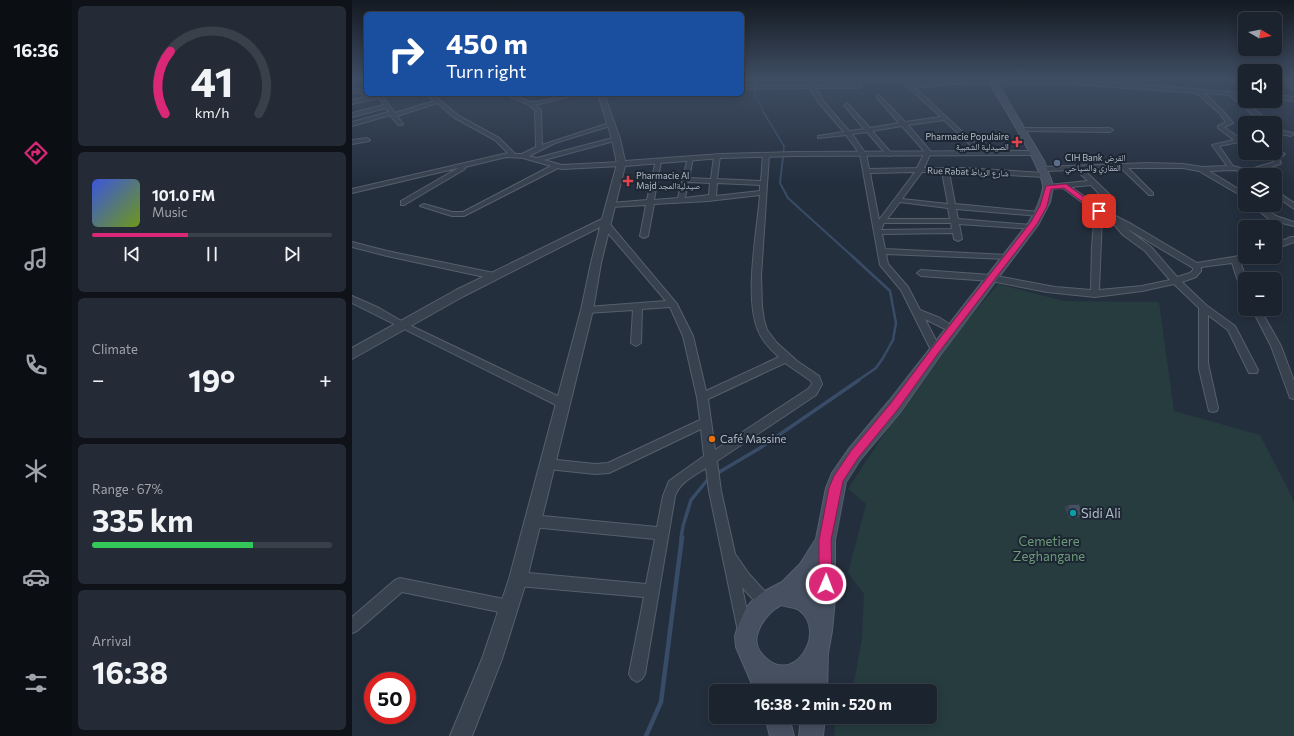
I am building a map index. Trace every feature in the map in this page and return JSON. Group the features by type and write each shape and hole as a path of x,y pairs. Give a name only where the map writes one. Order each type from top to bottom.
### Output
{"main road":[{"path":"815,684 817,654 821,641 825,592 825,540 838,479 854,455 895,406 990,278 1031,227 1045,202 1045,177 1034,153 1012,113"},
{"path":"764,684 752,656 747,633 750,621 756,610 797,584 808,572 825,540"},
{"path":"773,599 799,598 807,603 816,614 821,628"},
{"path":"752,656 766,673 777,677 789,677 800,673 810,664 817,654"},
{"path":"779,724 782,736"},
{"path":"811,736 812,724"}],"street":[{"path":"453,113 497,139 513,155"},
{"path":"538,113 539,147"},
{"path":"461,736 492,659 518,579 587,310 606,222 621,164 616,139 607,113"},
{"path":"831,113 848,133 863,154 884,265 902,285 936,350"},
{"path":"854,113 889,154"},
{"path":"894,113 928,152"},
{"path":"940,113 981,152"},
{"path":"1222,113 1230,123 1220,127 1238,139"},
{"path":"352,124 392,114 400,124"},
{"path":"820,137 945,118"},
{"path":"523,156 539,147 574,134 611,124"},
{"path":"1022,130 1110,130"},
{"path":"1282,133 1290,134"},
{"path":"537,160 616,139"},
{"path":"352,142 367,140"},
{"path":"1229,168 1230,166 1215,145 1238,142"},
{"path":"877,230 920,170 928,152"},
{"path":"352,191 473,162 513,155 523,156 556,166 621,164 717,156 770,154 889,154 928,152 1034,153"},
{"path":"637,674 669,496 673,486 678,480 812,392 817,384 815,379 786,358 763,331 759,317 756,277 763,183 770,154"},
{"path":"708,199 712,196 717,156"},
{"path":"681,202 690,158"},
{"path":"1266,168 1278,163 1276,160"},
{"path":"644,236 658,161"},
{"path":"404,203 473,162"},
{"path":"1045,177 1079,169 1123,166 1172,165 1201,169 1229,168 1238,170"},
{"path":"424,206 452,214 462,215 556,166"},
{"path":"1123,166 1151,194"},
{"path":"1079,169 1107,197"},
{"path":"1201,169 1222,179 1238,191"},
{"name":"Rue Rabat شارع الرباط","path":"866,171 963,170 1045,177"},
{"path":"877,230 957,235 945,171"},
{"path":"1045,177 1066,186 1099,211 1130,227 1197,267 1211,263 1238,259"},
{"path":"686,180 763,183"},
{"path":"1066,186 1093,183"},
{"path":"611,206 681,202 763,193"},
{"path":"1282,198 1294,207"},
{"path":"898,200 916,203 952,205 1039,214"},
{"path":"1095,294 1096,246 1099,211"},
{"path":"1265,212 1273,218 1294,224"},
{"path":"882,221 955,221 1031,227"},
{"path":"1116,221 1126,233 1148,249 1162,267 1203,307 1232,328 1240,346 1247,355 1253,370"},
{"path":"352,354 494,276 606,222"},
{"path":"606,222 673,304 688,336 702,398 710,460 728,554 752,656"},
{"path":"1282,245 1294,241"},
{"path":"352,244 397,256 458,267 494,276"},
{"path":"881,251 1008,257"},
{"path":"1235,260 1239,272"},
{"path":"921,273 990,278 1054,290 1095,294 1141,289 1176,280 1193,275 1197,271 1197,267"},
{"path":"352,299 376,310 402,326 562,403"},
{"path":"587,310 673,304"},
{"path":"636,343 638,307"},
{"path":"1203,307 1205,326 1203,341 1203,365 1213,408"},
{"path":"917,312 937,320 952,329"},
{"path":"1260,316 1276,346 1294,395"},
{"path":"702,398 786,358"},
{"path":"548,464 600,469 609,468 705,422"},
{"path":"532,521 662,534"},
{"path":"728,554 744,579 773,599"},
{"path":"518,579 652,591"},
{"path":"352,626 400,585 509,607"}],"green space":[{"name":"Cemetiere Zeghangane","path":"998,284 1064,301 1159,302 1174,411 1260,435 1294,501 1294,736 834,736 835,724 937,724 937,684 852,684 855,678 862,638 864,594 848,573 866,504 848,489 925,371"}],"building":[{"path":"1079,504 1084,515 1072,516 1067,505"}],"waterway":[{"path":"764,113 784,146 783,158"},
{"path":"783,157 780,183 788,198 852,256"},
{"path":"851,255 890,291 896,323 893,340 883,358 876,368 857,381"},
{"path":"716,474 760,448 859,380"},
{"path":"681,538 691,500 709,478"},
{"path":"646,736 661,702 682,537"}],"place":[{"name":"Pharmacie Populaire الصيدلية الشعبية","path":"1017,142"},
{"name":"CIH Bank القرض العقاري والسياحي","path":"1057,163"},
{"name":"Pharmacie Al Majd صيدليةالمجد","path":"628,181"},
{"name":"Café Massine","path":"712,439"},
{"name":"Sidi Ali","path":"1073,513"}],"route":[{"path":"826,584 825,540 838,479 854,455 895,406 990,278 1034,223 1044,206 1048,187 1066,186 1099,211"}]}
